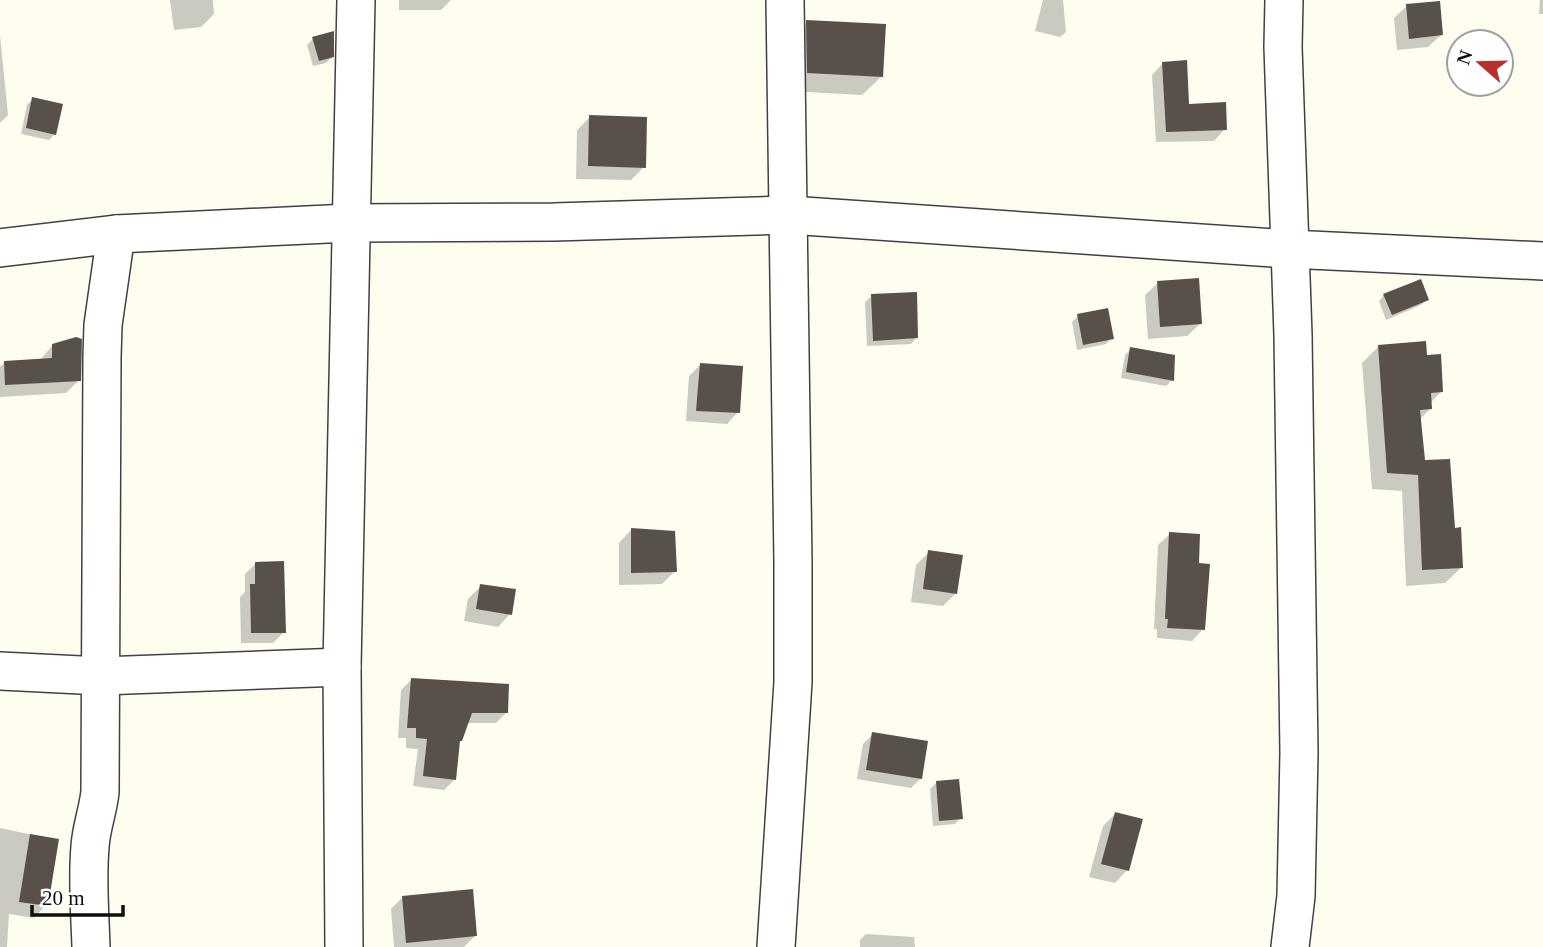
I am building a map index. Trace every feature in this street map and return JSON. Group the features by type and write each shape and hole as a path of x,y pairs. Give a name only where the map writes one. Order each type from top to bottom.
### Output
{"street":[{"path":"344,947 342,667 349,223 356,0"},
{"path":"776,947 793,682 785,0"},
{"path":"1284,0 1293,335 1299,753 1296,896 1290,947"},
{"path":"0,248 116,234 349,223 554,222 789,215 1289,249 1543,261"},
{"path":"91,947 89,848 99,802 102,346 116,234"},
{"path":"0,671 101,676 342,667"}],"building":[{"path":"1440,1 1443,35 1409,39 1406,4"},
{"path":"806,20 886,24 883,77 807,73"},
{"path":"334,31 334,57 319,61 312,37"},
{"path":"1187,60 1189,104 1226,102 1227,130 1166,132 1162,62"},
{"path":"32,97 63,104 56,135 26,128"},
{"path":"589,115 647,117 646,168 588,166"},
{"path":"1199,278 1202,324 1160,327 1157,281"},
{"path":"1421,279 1429,300 1392,315 1383,294"},
{"path":"917,292 918,338 873,341 871,294"},
{"path":"1108,308 1114,339 1083,345 1077,314"},
{"path":"76,337 82,339 81,381 5,385 4,361 52,358 52,344"},
{"path":"1426,341 1427,355 1441,354 1443,392 1431,393 1432,409 1420,410 1425,460 1450,459 1455,528 1461,527 1463,568 1422,570 1418,475 1387,473 1378,345"},
{"path":"1130,347 1175,355 1174,381 1126,372"},
{"path":"700,363 743,366 740,413 696,411"},
{"path":"631,528 675,531 677,572 631,573"},
{"path":"1169,532 1200,534 1199,563 1210,564 1205,630 1167,628 1168,619 1165,619"},
{"path":"928,550 963,555 957,594 923,589"},
{"path":"284,561 286,633 251,633 250,584 255,584 255,562"},
{"path":"480,584 516,589 512,615 476,609"},
{"path":"411,678 509,684 508,713 472,713 460,741 456,780 423,776 427,739 416,738 416,728 407,728"},
{"path":"872,732 928,741 922,779 866,770"},
{"path":"959,779 963,819 939,821 936,781"},
{"path":"1115,812 1143,819 1129,871 1101,864"},
{"path":"30,834 59,839 48,906 19,902"},
{"path":"473,889 477,936 406,943 402,896"}]}
